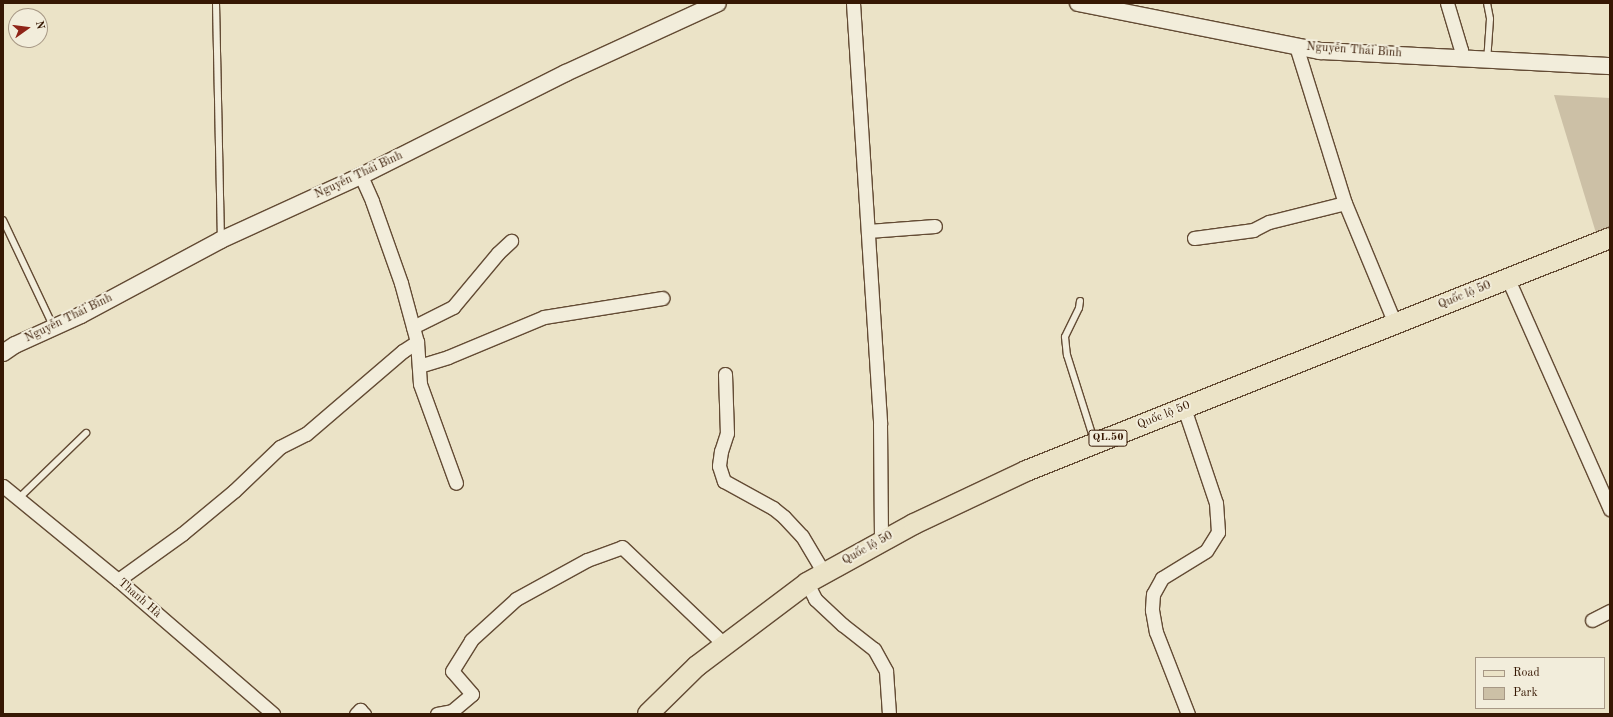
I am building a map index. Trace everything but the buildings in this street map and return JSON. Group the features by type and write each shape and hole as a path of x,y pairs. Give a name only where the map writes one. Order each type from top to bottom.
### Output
{"main road":[{"name":"Quốc lộ 50","path":"648,714 697,666 807,583 914,524 1026,471 1610,238"}],"street":[{"name":"Nguyễn Thái Bình","path":"3,353 15,345 81,315 221,240 361,176 566,73 718,3"},
{"path":"853,3 880,424 880,542"},
{"name":"Nguyễn Thái Bình","path":"1078,3 1320,51 1610,66"},
{"path":"1447,3 1461,50 1460,58"},
{"path":"1296,46 1345,203 1395,324"},
{"path":"361,176 374,207 401,283 417,342 420,384 456,483"},
{"path":"1194,238 1253,230 1269,222 1345,203"},
{"path":"868,231 936,226"},
{"path":"413,327 452,307 498,253 511,241"},
{"path":"1508,279 1610,509"},
{"path":"419,366 448,357 544,317 662,298"},
{"path":"118,580 182,534 234,491 280,447 306,434 403,351 417,342"},
{"path":"725,374 727,433 721,451 719,466 724,481 773,508 784,517 802,536 824,573"},
{"path":"1184,408 1216,503 1218,532 1206,551 1162,578 1153,594 1152,610 1156,632 1188,714"},
{"name":"Thanh Hà","path":"3,486 118,580 273,714"},
{"path":"437,714 452,711 472,694 452,671 471,640 516,599 587,560 622,547 725,645"},
{"path":"807,583 815,599 874,649 886,670 889,714"},
{"path":"1592,620 1610,611"},
{"path":"356,714 360,710 364,714"}],"lane":[{"path":"216,3 221,240"},
{"path":"1487,3 1490,19 1487,60"},
{"path":"3,220 54,328"},
{"path":"1080,300 1079,308 1065,337 1066,355 1095,444"},
{"path":"18,499 86,433"}],"green space":[{"path":"1554,95 1610,98 1610,228 1596,233"}]}
